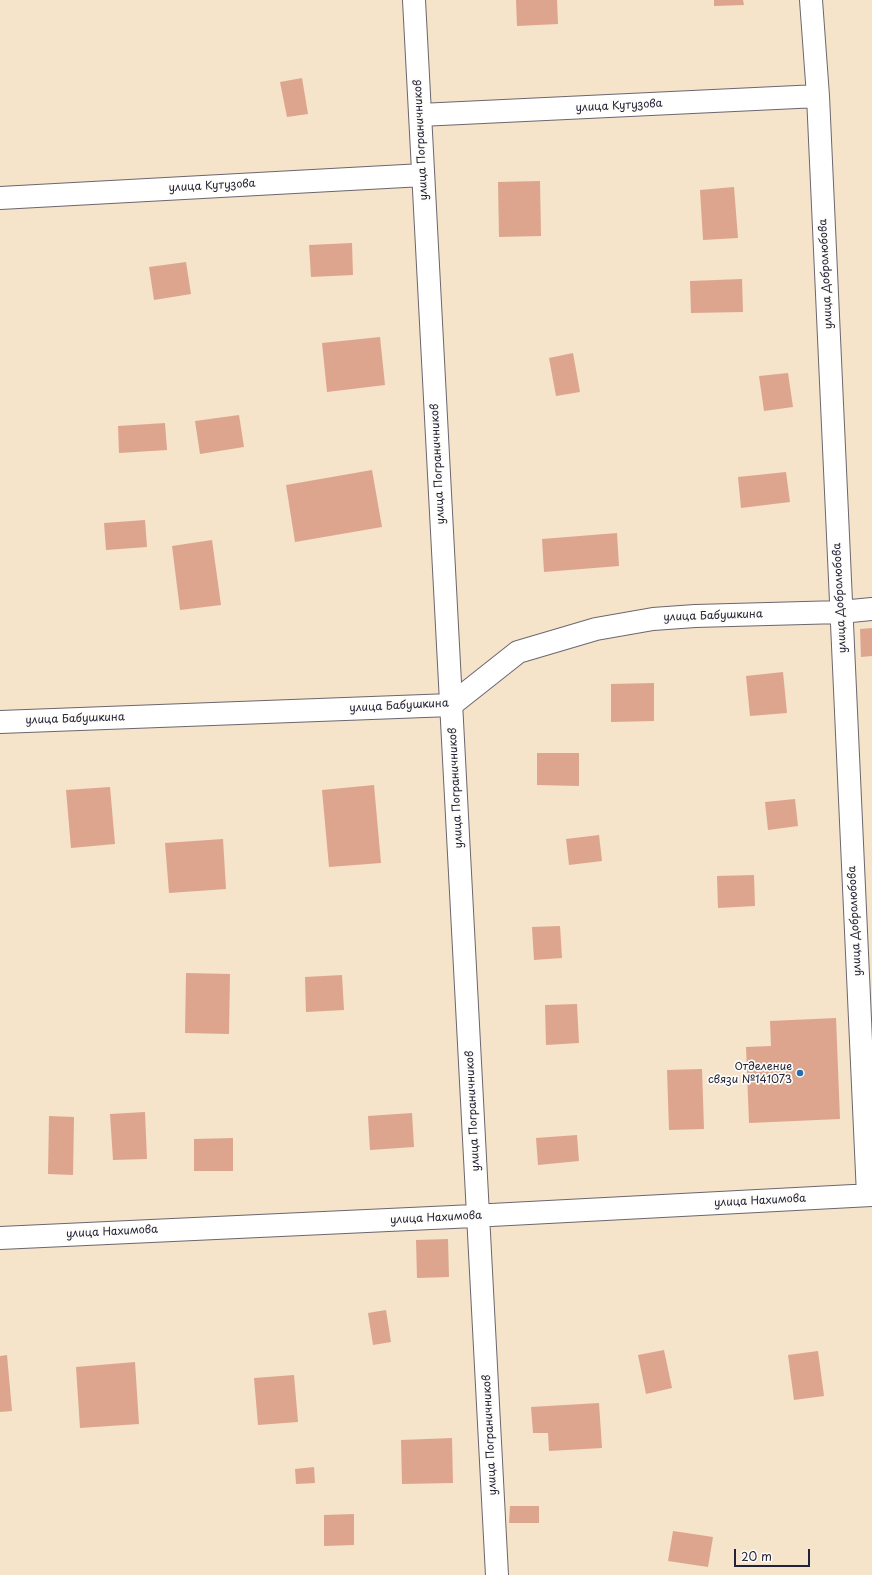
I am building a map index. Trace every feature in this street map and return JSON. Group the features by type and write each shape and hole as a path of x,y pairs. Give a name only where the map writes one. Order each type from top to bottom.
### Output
{"street":[{"name":"улица Пограничников","path":"414,0 497,1575"},
{"name":"улица Добролюбова","path":"810,0 818,96 841,612 870,1195"},
{"name":"улица Кутузова","path":"420,115 818,96"},
{"name":"улица Кутузова","path":"0,198 423,175"},
{"name":"улица Бабушкина","path":"0,722 451,705 518,652 596,629 652,619 841,612 872,609"},
{"name":"улица Нахимова","path":"0,1238 478,1216 870,1195"}],"building":[{"path":"516,0 557,0 558,24 517,26"},
{"path":"714,0 743,0 744,5 714,6"},
{"path":"302,78 308,114 287,117 280,82"},
{"path":"540,181 541,236 499,237 498,182"},
{"path":"734,187 738,238 703,240 700,190"},
{"path":"352,243 353,275 311,277 309,245"},
{"path":"186,262 191,294 154,300 149,267"},
{"path":"742,279 743,312 691,313 690,281"},
{"path":"380,337 385,385 327,392 322,343"},
{"path":"573,353 580,392 556,396 549,358"},
{"path":"788,373 793,407 764,411 759,376"},
{"path":"239,415 244,447 200,454 195,421"},
{"path":"165,423 167,450 119,453 118,426"},
{"path":"372,470 382,527 295,542 286,485"},
{"path":"786,472 790,502 741,508 738,477"},
{"path":"145,520 147,547 106,550 104,523"},
{"path":"617,533 619,566 544,572 542,539"},
{"path":"212,540 221,605 180,610 172,546"},
{"path":"872,628 872,656 861,657 860,629"},
{"path":"783,672 787,713 750,716 746,676"},
{"path":"654,683 654,721 611,722 611,684"},
{"path":"537,753 579,753 579,786 537,785"},
{"path":"374,785 381,863 329,867 322,790"},
{"path":"110,787 115,844 71,848 66,790"},
{"path":"795,799 798,826 768,830 765,802"},
{"path":"599,835 602,861 569,865 566,839"},
{"path":"223,839 226,889 169,893 165,843"},
{"path":"754,875 755,906 718,908 717,876"},
{"path":"560,926 562,958 534,960 532,927"},
{"path":"186,973 230,974 229,1034 185,1033"},
{"path":"342,975 344,1010 306,1012 305,977"},
{"path":"577,1004 579,1043 546,1045 545,1005"},
{"path":"836,1018 840,1119 749,1123 746,1047 771,1046 770,1021"},
{"path":"702,1069 704,1129 669,1130 667,1070"},
{"path":"145,1112 147,1159 113,1160 110,1114"},
{"path":"412,1113 414,1147 370,1150 368,1116"},
{"path":"49,1116 74,1117 73,1175 48,1174"},
{"path":"577,1135 579,1161 538,1165 536,1138"},
{"path":"233,1138 233,1171 194,1171 194,1139"},
{"path":"448,1239 449,1277 417,1278 416,1240"},
{"path":"386,1310 391,1342 373,1345 368,1313"},
{"path":"664,1350 672,1388 646,1394 638,1355"},
{"path":"818,1351 824,1396 794,1400 788,1355"},
{"path":"7,1355 12,1411 0,1412 0,1356"},
{"path":"135,1362 139,1424 80,1428 76,1367"},
{"path":"294,1375 298,1422 258,1425 254,1378"},
{"path":"599,1403 602,1448 549,1451 548,1433 533,1433 531,1407"},
{"path":"452,1438 453,1483 402,1484 401,1440"},
{"path":"314,1467 315,1483 296,1484 295,1469"},
{"path":"510,1506 539,1506 539,1523 509,1523"},
{"path":"354,1514 354,1545 324,1546 324,1515"},
{"path":"673,1531 713,1537 708,1567 668,1561"}],"place":[{"name":"Отделение связи №141073","path":"800,1073"}]}
